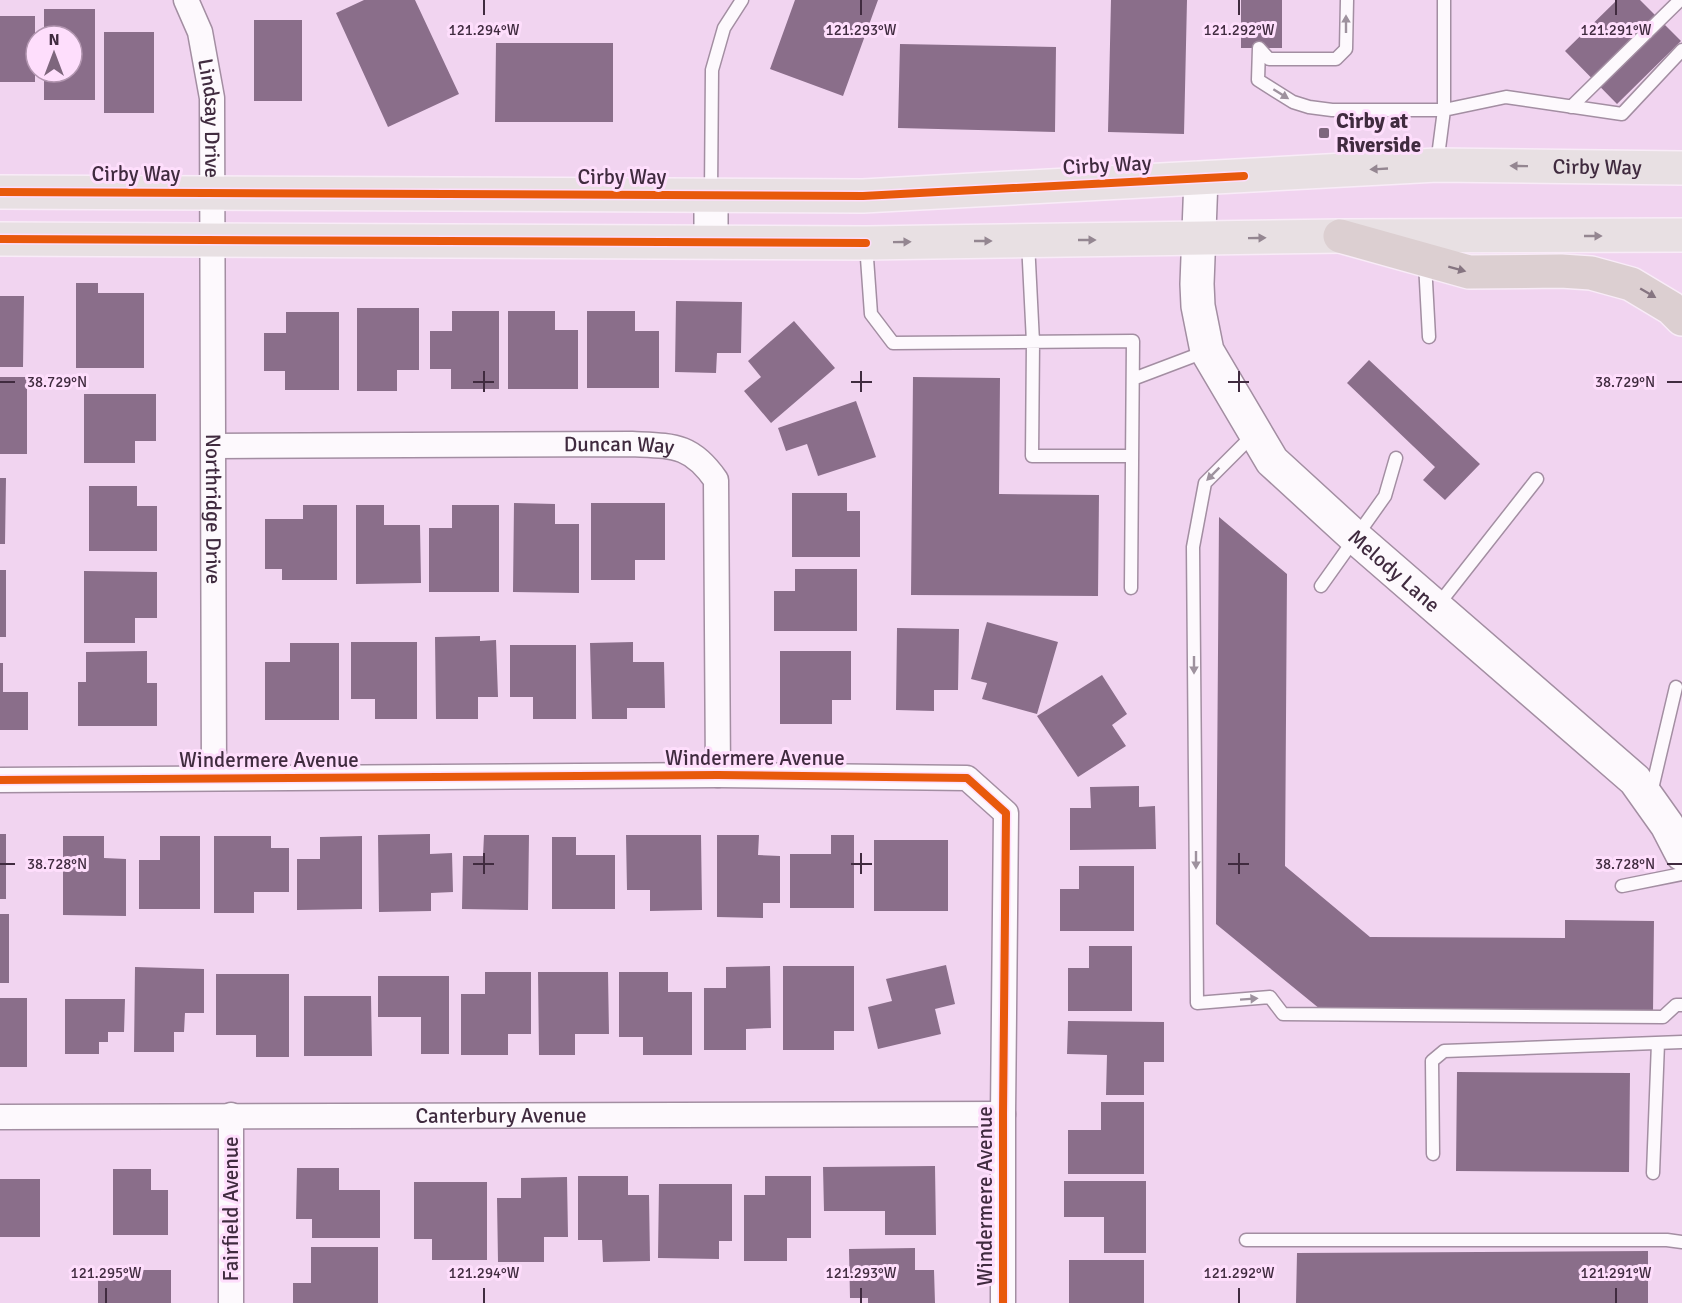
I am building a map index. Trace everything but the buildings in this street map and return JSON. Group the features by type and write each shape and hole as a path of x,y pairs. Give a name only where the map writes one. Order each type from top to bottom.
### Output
{"highway":[{"path":"1340,236 1469,272 1591,273 1631,284 1671,308 1682,319"}],"main road":[{"name":"Cirby Way","path":"0,192 863,196 1437,165 1682,168"},
{"path":"0,239 866,243 1340,236 1682,235"}],"street":[{"name":"Lindsay Drive","path":"186,0 200,32 212,98 213,240"},
{"name":"Melody Lane","path":"1201,178 1198,306 1207,351 1272,461 1355,537 1635,780 1667,825 1682,854"},
{"path":"711,195 711,242"},
{"name":"Northridge Drive","path":"213,240 214,778"},
{"name":"Duncan Way","path":"214,446 632,444 684,450 705,464 716,480 718,775"},
{"name":"Windermere Avenue","path":"0,780 718,775 967,778 1006,813 1003,1303"},
{"name":"Canterbury Avenue","path":"0,1117 1003,1114"},
{"name":"Fairfield Avenue","path":"231,1115 231,1303"}],"lane":[{"path":"711,195 712,70 724,28 742,0"},
{"path":"1347,0 1346,49 1336,59 1269,59 1259,48 1258,80 1293,102 1332,110 1444,110 1506,97 1622,114 1682,50"},
{"path":"1437,165 1444,110 1444,0"},
{"path":"1571,107 1680,0"},
{"path":"1028,241 1033,342 1032,456 1132,456"},
{"path":"866,243 871,314 892,343 1133,341 1131,588"},
{"path":"1425,260 1429,336"},
{"path":"1133,379 1207,351"},
{"path":"1255,433 1205,483 1193,547 1197,1003 1270,997 1283,1014 1663,1017 1676,1005 1682,1005"},
{"path":"1321,586 1385,496 1396,458"},
{"path":"1437,606 1537,479"},
{"path":"1649,800 1676,687"},
{"path":"1622,886 1682,874"},
{"path":"1433,1154 1432,1060 1444,1051 1682,1042"},
{"path":"1653,1173 1658,1043"},
{"path":"1246,1240 1667,1240 1682,1242"}],"cycle path":[{"path":"0,192 863,196 1244,176"},
{"path":"0,239 866,243"},
{"path":"0,780 718,775 967,778 1006,813 1003,1303"}],"place":[{"name":"Cirby at Riverside","path":"1324,133"}]}
